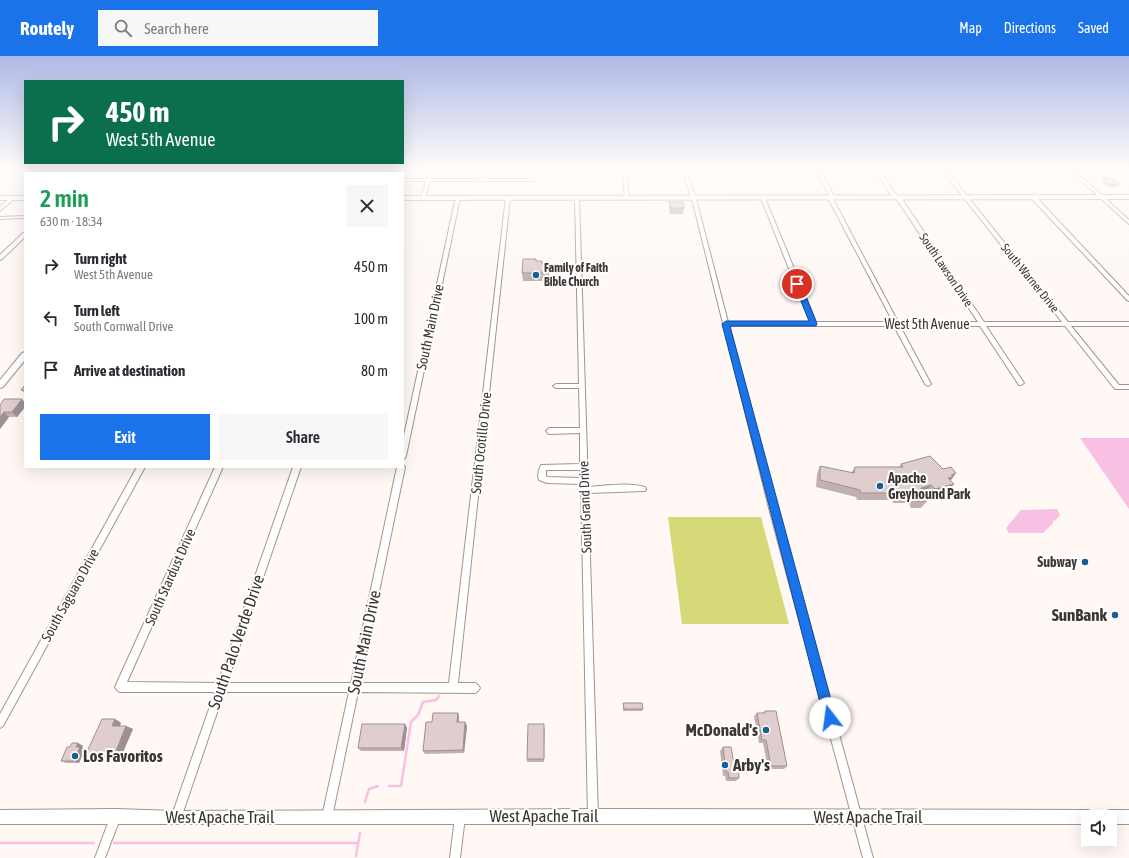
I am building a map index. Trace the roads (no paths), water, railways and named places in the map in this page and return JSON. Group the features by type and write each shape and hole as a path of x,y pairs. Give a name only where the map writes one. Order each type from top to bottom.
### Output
{"main road":[{"path":"0,385 24,356"},
{"name":"West Apache Trail","path":"0,816 116,816 176,818 594,816 1081,817"},
{"path":"1117,817 1129,817"}],"street":[{"name":"South Main Drive","path":"404,451 456,206"},
{"name":"South Ocotillo Drive","path":"453,687 507,206"},
{"name":"South Grand Drive","path":"577,206 594,816"},
{"path":"695,206 868,858"},
{"path":"766,206 814,324"},
{"path":"836,206 928,384"},
{"name":"South Lawson Drive","path":"903,206 1021,383"},
{"name":"South Warner Drive","path":"973,206 1117,387 1129,387"},
{"path":"1042,206 1129,300"},
{"path":"1111,206 1129,223"},
{"path":"0,218 24,217"},
{"path":"0,258 24,235"},
{"name":"West 5th Avenue","path":"726,324 1129,324"},
{"path":"556,386 582,386"},
{"path":"549,431 583,430"},
{"path":"584,467 544,467 542,470 542,478 547,480 584,481"},
{"name":"South Saguaro Drive","path":"0,723 140,468"},
{"name":"South Stardust Drive","path":"219,468 120,687 221,687"},
{"name":"South Palo Verde Drive","path":"176,818 297,468"},
{"name":"South Main Drive","path":"328,817 401,468"},
{"path":"584,490 600,491 630,488 642,489"},
{"path":"221,687 475,688"},
{"path":"100,858 116,816"},
{"path":"455,858 460,817"}],"waterway":[{"path":"389,786 401,786 411,722 418,715 423,702 436,700 439,696"},
{"path":"365,802 369,789 378,786"},
{"path":"356,856 360,833"},
{"path":"0,843 94,843"},
{"path":"114,843 358,843"}],"place":[{"name":"Family of Faith Bible Church","path":"536,275"},
{"name":"Apache Greyhound Park","path":"880,486"},
{"name":"Subway","path":"1085,562"},
{"name":"SunBank","path":"1115,615"},
{"name":"McDonald's","path":"766,730"},
{"name":"Los Favoritos","path":"75,756"},
{"name":"Arby's","path":"725,765"}]}
